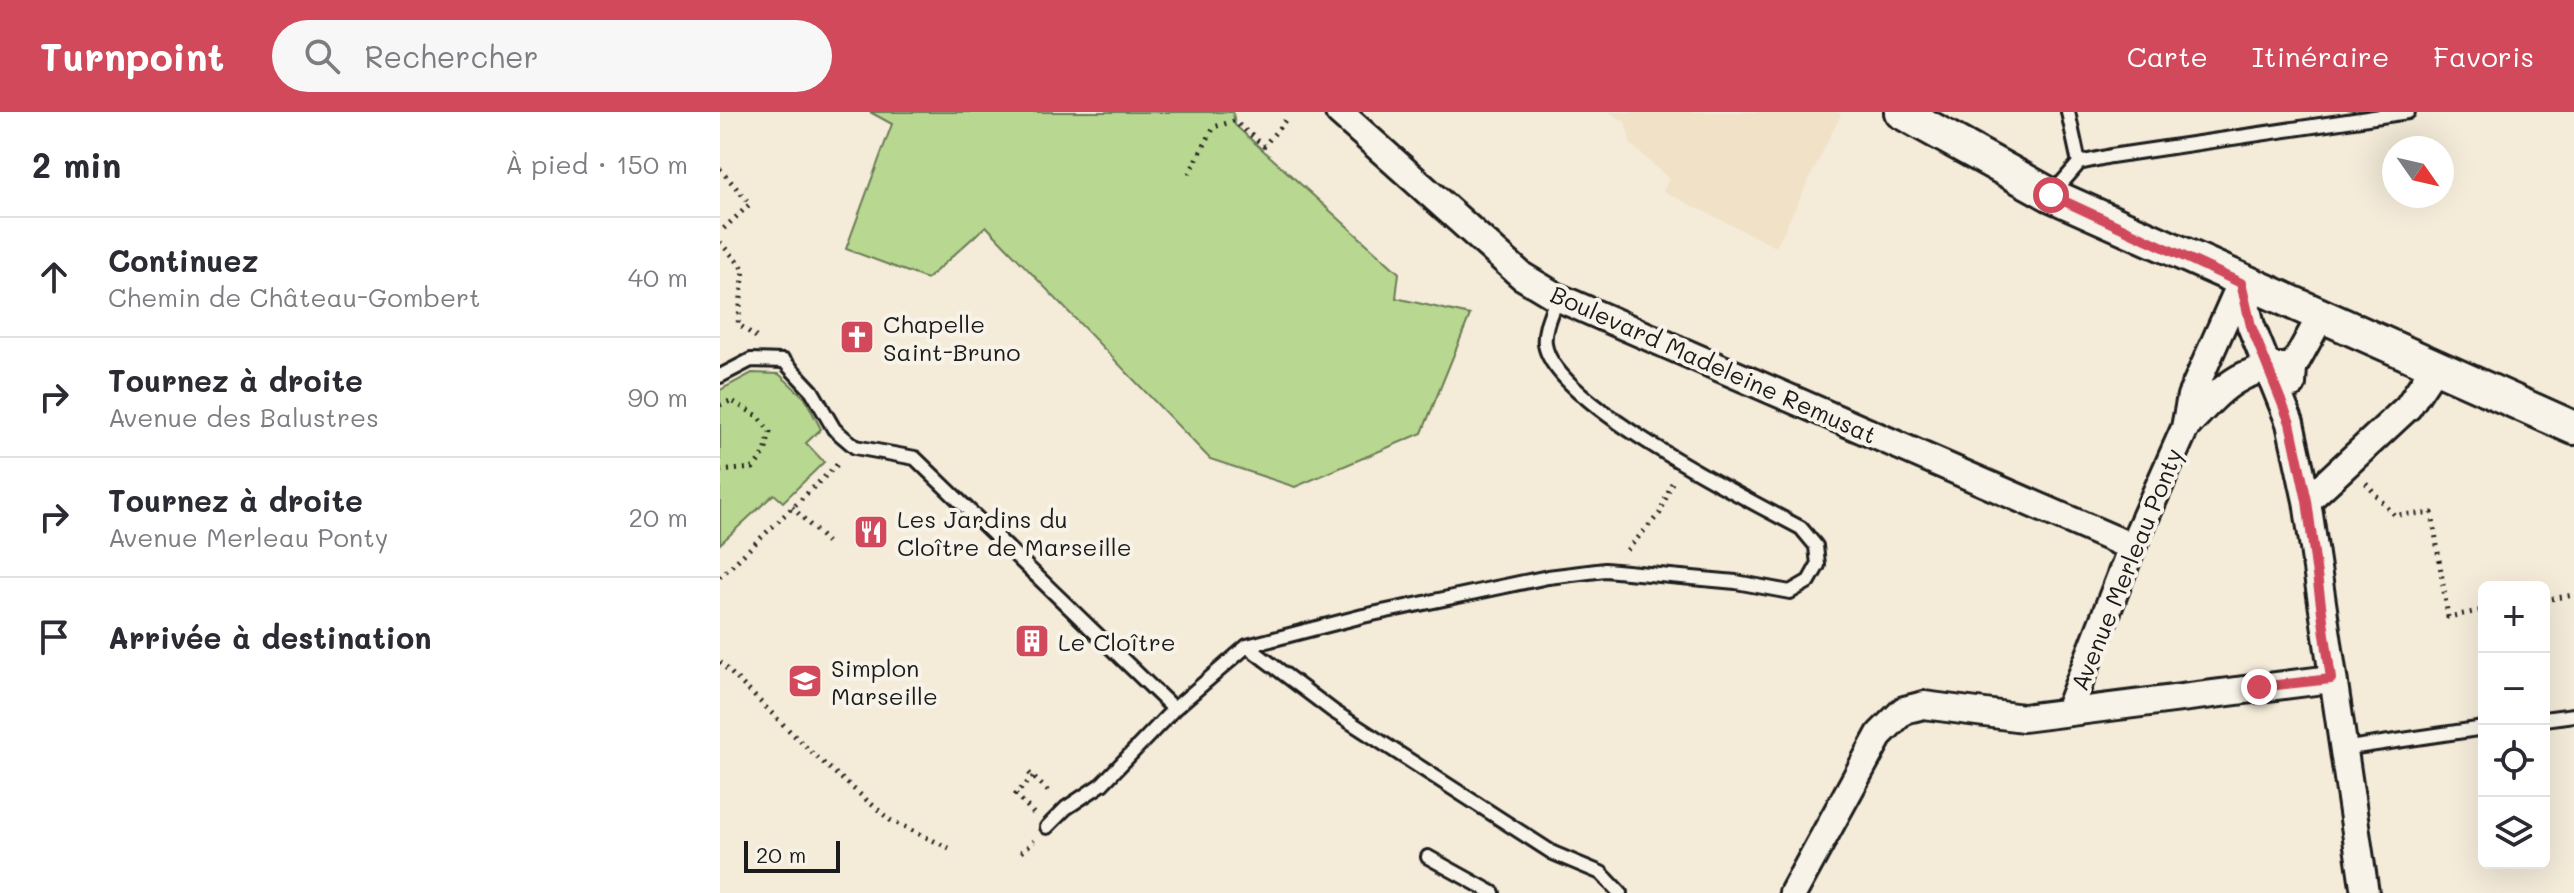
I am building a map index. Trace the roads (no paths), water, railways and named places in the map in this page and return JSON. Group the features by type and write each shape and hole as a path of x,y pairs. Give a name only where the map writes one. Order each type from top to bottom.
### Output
{"street":[{"name":"Boulevard Madeleine Remusat","path":"1339,112 1522,276 1557,297 2132,547"},
{"path":"1901,112 2051,195 2241,283 2574,428"},
{"path":"2241,283 2251,326 2280,366 2307,501 2365,893"},
{"name":"Avenue Merleau Ponty","path":"2068,711 2132,547 2185,428 2191,396 2241,283"},
{"path":"2280,366 2320,318"},
{"name":"Avenue Merleau Ponty","path":"2185,428 2211,399 2248,372 2280,366"},
{"path":"2307,501 2408,407 2434,368"},
{"name":"Avenue Merleau Ponty","path":"1793,893 1880,734 1904,710 1924,705 2023,718 2331,679"}],"lane":[{"path":"2068,112 2079,163"},
{"path":"2051,195 2079,163 2408,112"},
{"path":"1047,827 1066,808 1102,784 1174,709 1247,646 1363,616 1548,577 1605,570 1736,582 1790,592 1809,581 1818,565 1816,546 1801,528 1679,464 1580,393 1550,361 1544,343 1557,297"},
{"path":"720,376 751,360 784,361 812,391 834,429 855,447 915,458 1174,709"},
{"path":"1247,646 1333,711 1553,853 1601,873 1620,893"},
{"path":"2550,718 2574,715"},
{"path":"2342,749 2478,729"},
{"path":"1428,857 1491,893"}],"place":[{"name":"Chapelle Saint-Bruno","path":"857,337"},
{"name":"Les Jardins du Cloître de Marseille","path":"871,532"},
{"name":"Le Cloître","path":"1032,641"},
{"name":"Simplon Marseille","path":"805,681"}]}
